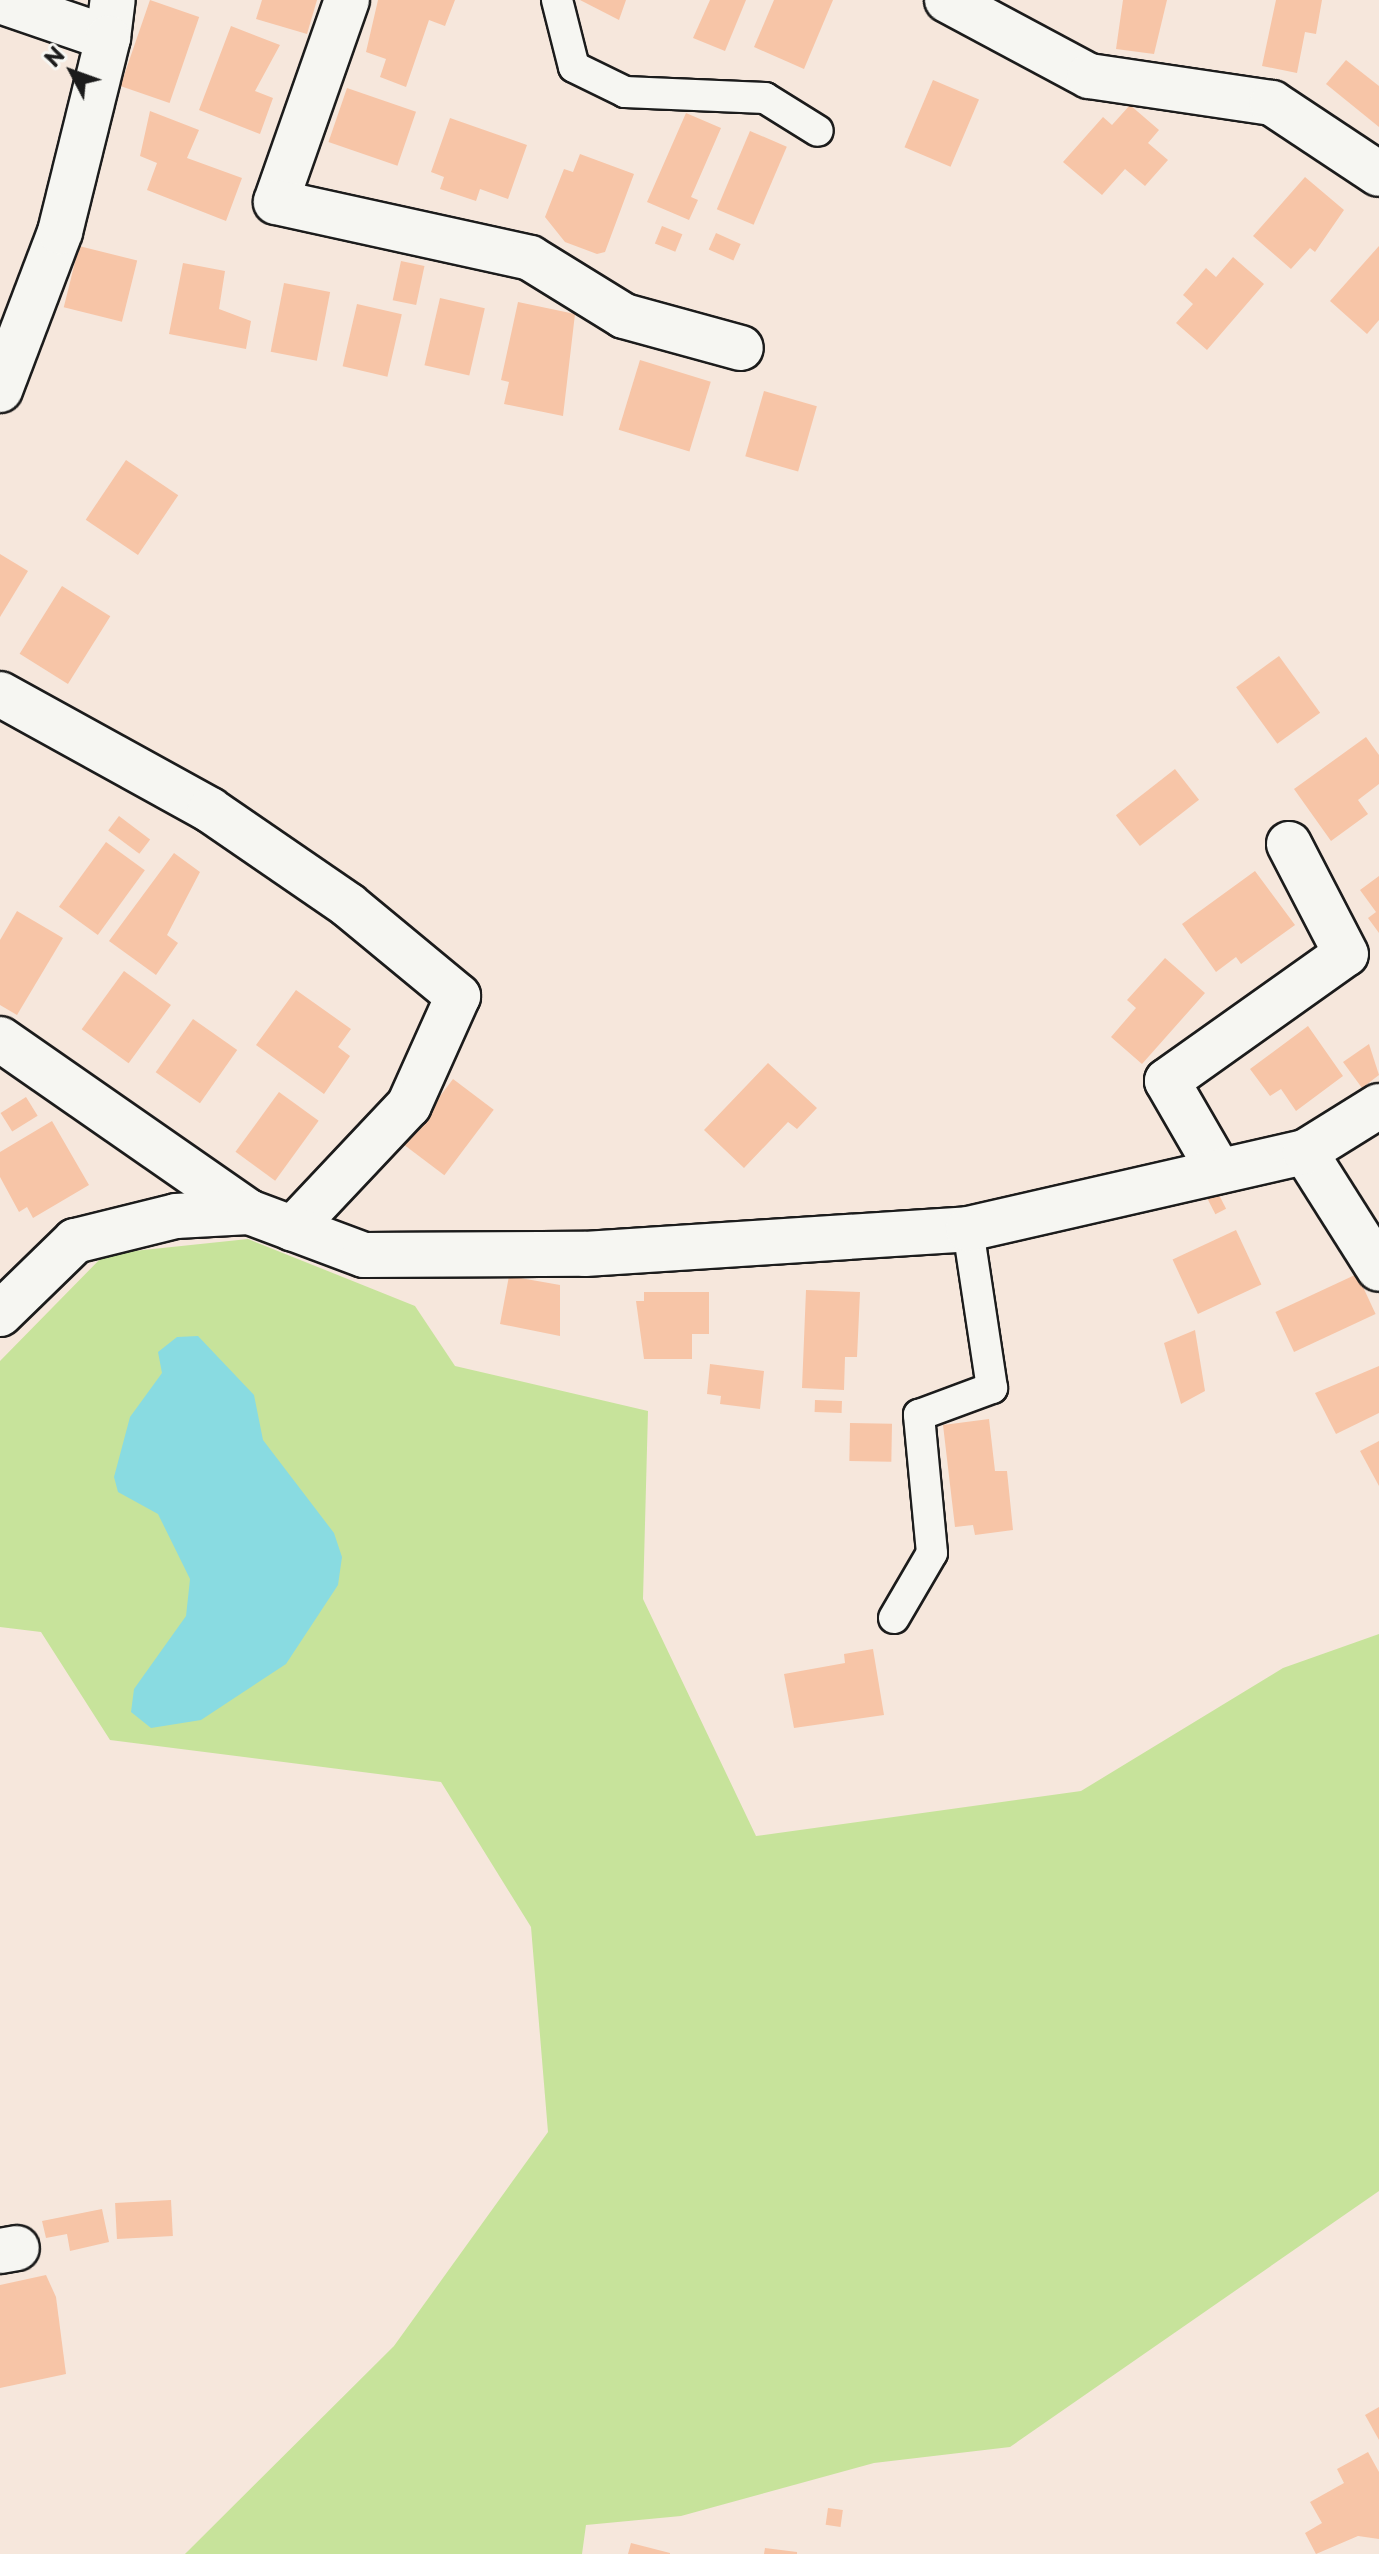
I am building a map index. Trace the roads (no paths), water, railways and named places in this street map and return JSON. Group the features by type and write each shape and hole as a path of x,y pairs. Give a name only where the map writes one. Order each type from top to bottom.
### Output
{"street":[{"path":"347,0 276,202 530,258 624,316 741,348"},
{"path":"947,0 1089,76 1272,103 1379,174"},
{"path":"0,1 111,19 60,232 0,390"},
{"path":"0,694 210,810 348,905 458,996 409,1105 292,1229"},
{"path":"1219,1171 1167,1081 1346,954 1289,844"},
{"path":"0,1039 249,1212 364,1255 585,1254 968,1229 1305,1152 1379,1106"},
{"path":"1305,1152 1379,1269"},
{"path":"0,1314 75,1241 176,1216 249,1212"}],"lane":[{"path":"557,0 574,67 625,92 765,98 818,131"},
{"path":"894,1618 932,1553 919,1415 992,1388 968,1229"}],"water":[{"path":"198,1336 254,1395 263,1440 334,1533 342,1557 338,1585 286,1664 201,1720 151,1728 131,1712 134,1689 186,1616 190,1579 158,1514 118,1492 114,1477 130,1417 162,1373 158,1352 177,1337"}]}
